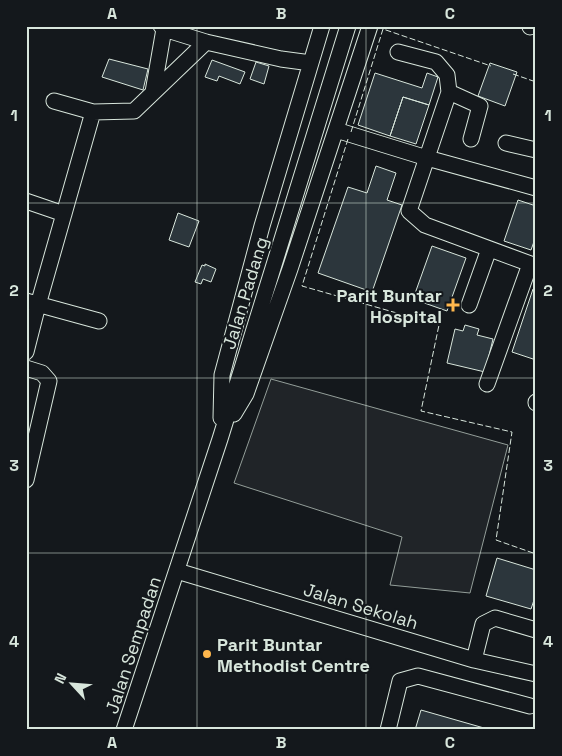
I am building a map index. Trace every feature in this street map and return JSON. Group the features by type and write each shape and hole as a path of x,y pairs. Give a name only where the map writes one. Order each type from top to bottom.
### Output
{"street":[{"path":"220,439 222,376 262,226 322,26"},
{"name":"Jalan Padang","path":"177,571 220,439 348,26"},
{"path":"220,439 246,394 290,269 370,26"},
{"path":"153,92 162,28 206,42 281,59 310,63"},
{"path":"54,101 93,112 134,111 206,42"},
{"path":"398,52 436,62 446,75 449,92 409,211 426,225 533,265 487,384"},
{"path":"449,92 480,106 472,139"},
{"path":"26,352 32,303 64,214 93,112"},
{"path":"336,130 427,158 536,188"},
{"path":"506,143 536,150"},
{"path":"26,201 64,214"},
{"path":"469,305 489,249"},
{"path":"32,303 99,321"},
{"path":"26,368 42,373 49,381 26,480"},
{"name":"Jalan Sekolah","path":"177,571 474,660 536,674"},
{"name":"Jalan Sempadan","path":"124,730 177,571"},
{"path":"474,660 483,624 495,618 536,630"},
{"path":"388,730 400,681 418,676 530,706"}],"shaded area":[{"path":"271,379 508,445 470,593 390,585 402,537 234,483"}],"building":[{"path":"109,59 148,69 143,90 102,77"},
{"path":"212,60 245,72 240,84 219,76 217,81 205,77"},
{"path":"256,62 269,66 264,84 250,79"},
{"path":"490,63 517,72 505,106 478,96"},
{"path":"375,73 422,88 427,73 438,77 429,105 403,97 390,136 358,125"},
{"path":"403,97 429,105 416,144 390,136"},
{"path":"376,166 396,173 387,200 402,205 372,292 318,273 348,187 367,193"},
{"path":"518,200 536,206 536,236 531,250 504,241"},
{"path":"178,213 199,221 189,247 169,240"},
{"path":"432,246 466,258 447,311 413,299"},
{"path":"205,264 216,269 211,282 203,279 201,284 195,282 202,265 205,266"},
{"path":"533,289 536,290 536,360 512,352"},
{"path":"465,325 479,329 477,335 493,339 485,372 447,363 455,329 463,331"},
{"path":"497,558 536,570 536,594 531,609 486,596"},
{"path":"421,710 491,730 415,730"}],"fence":[{"path":"351,132 383,29 491,66"},
{"path":"513,74 536,82"},
{"path":"348,139 302,286 439,325 421,411 512,432 496,540 536,554"}],"place":[{"name":"Parit Buntar Hospital","path":"453,305"},
{"name":"Parit Buntar Methodist Centre","path":"207,654"}]}
